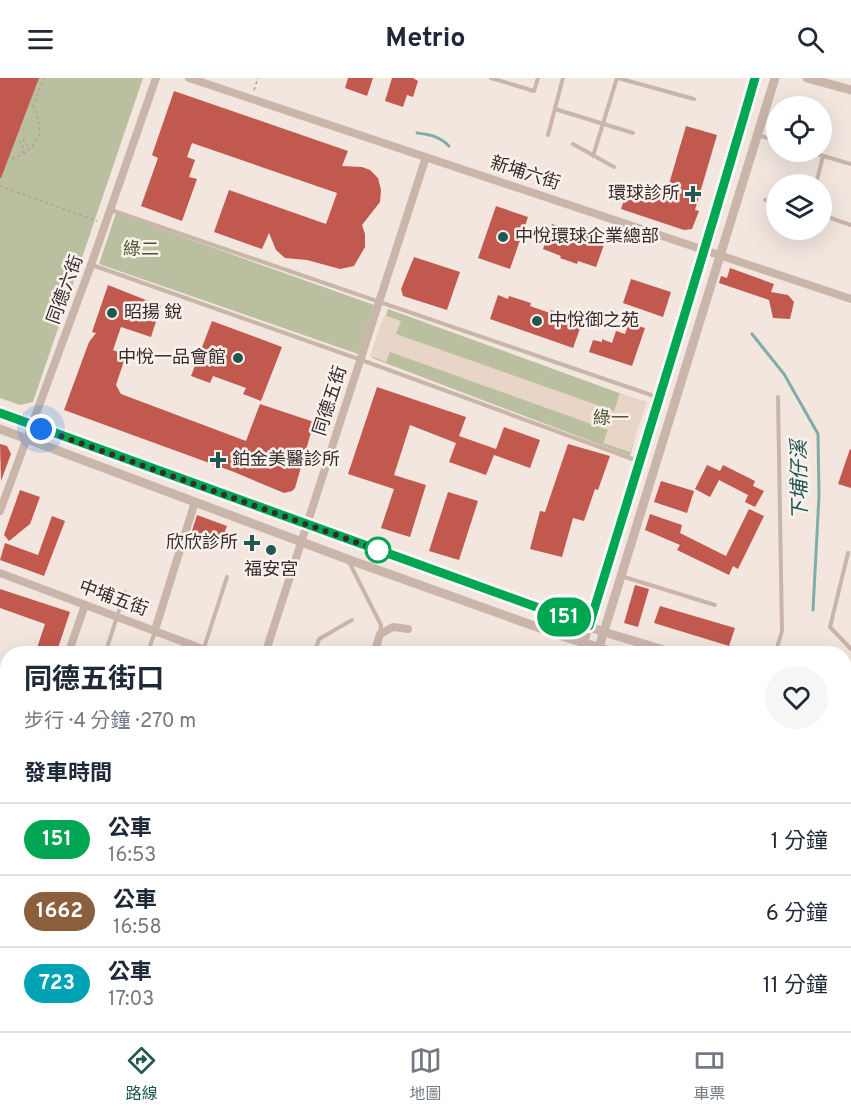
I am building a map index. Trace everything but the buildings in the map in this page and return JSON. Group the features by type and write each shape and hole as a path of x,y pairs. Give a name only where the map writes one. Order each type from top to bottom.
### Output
{"street":[{"name":"同德六街","path":"0,511 91,265 156,78"},
{"name":"新埔六街","path":"189,78 851,299"},
{"path":"583,646 705,250 755,78"},
{"path":"600,646 775,78"},
{"path":"807,78 851,90"},
{"name":"同德五街","path":"267,646 426,157"},
{"path":"0,413 604,632 650,646"},
{"path":"0,429 347,559 589,646"},
{"path":"155,630 195,502"},
{"name":"中埔五街","path":"0,573 117,618 155,630 190,646"},
{"path":"71,646 85,605"},
{"path":"376,646 380,634 393,627 408,629"}],"lane":[{"path":"491,78 534,90 538,78"},
{"path":"548,135 563,78"},
{"path":"593,156 618,78 694,99"},
{"path":"555,109 633,133"},
{"path":"758,135 766,138"},
{"path":"573,144 614,167"},
{"path":"832,159 851,164"},
{"path":"110,210 658,398"},
{"path":"832,218 851,225"},
{"path":"91,265 360,359 639,462"},
{"path":"777,646 782,631 778,397"},
{"path":"848,553 830,627 848,646"},
{"path":"347,559 381,625 380,634"},
{"path":"621,576 715,605"},
{"path":"205,646 227,577"},
{"path":"108,646 125,592"},
{"path":"317,646 319,639 352,620"},
{"path":"150,646 155,630"}],"path":[{"path":"12,159 34,145 38,138 40,129 38,115 33,106 44,78"},
{"path":"254,90 258,78"},
{"path":"23,139 28,146 34,145"},
{"path":"20,141 24,147 21,155"},
{"path":"0,186 97,221"}],"green space":[{"path":"0,78 143,78 33,402 20,405 0,398"},
{"name":"綠二","path":"116,213 374,305 358,354 99,264"},
{"name":"綠一","path":"388,309 644,402 630,456 372,358"}],"shaded area":[{"path":"384,315 401,321 396,334 614,411 620,393 647,402 630,452 603,443 608,430 390,352 386,362 370,356"}],"waterway":[{"name":"下埔仔溪","path":"417,133 434,136 449,146"},
{"name":"下埔仔溪","path":"752,334 784,374 818,434 819,496 813,610"}],"bus line":[{"name":"151","path":"0,413 589,626 705,250 755,78"}],"place":[{"name":"環球診所","path":"693,194"},
{"name":"中悅環球企業總部","path":"503,237"},
{"name":"昭揚 銳","path":"112,313"},
{"name":"中悅御之苑","path":"537,321"},
{"name":"中悅一品會館","path":"238,358"},
{"name":"鉑金美醫診所","path":"218,460"},
{"name":"欣欣診所","path":"252,543"},
{"name":"福安宮","path":"271,550"}],"route":[{"path":"41,429 378,550"}]}
